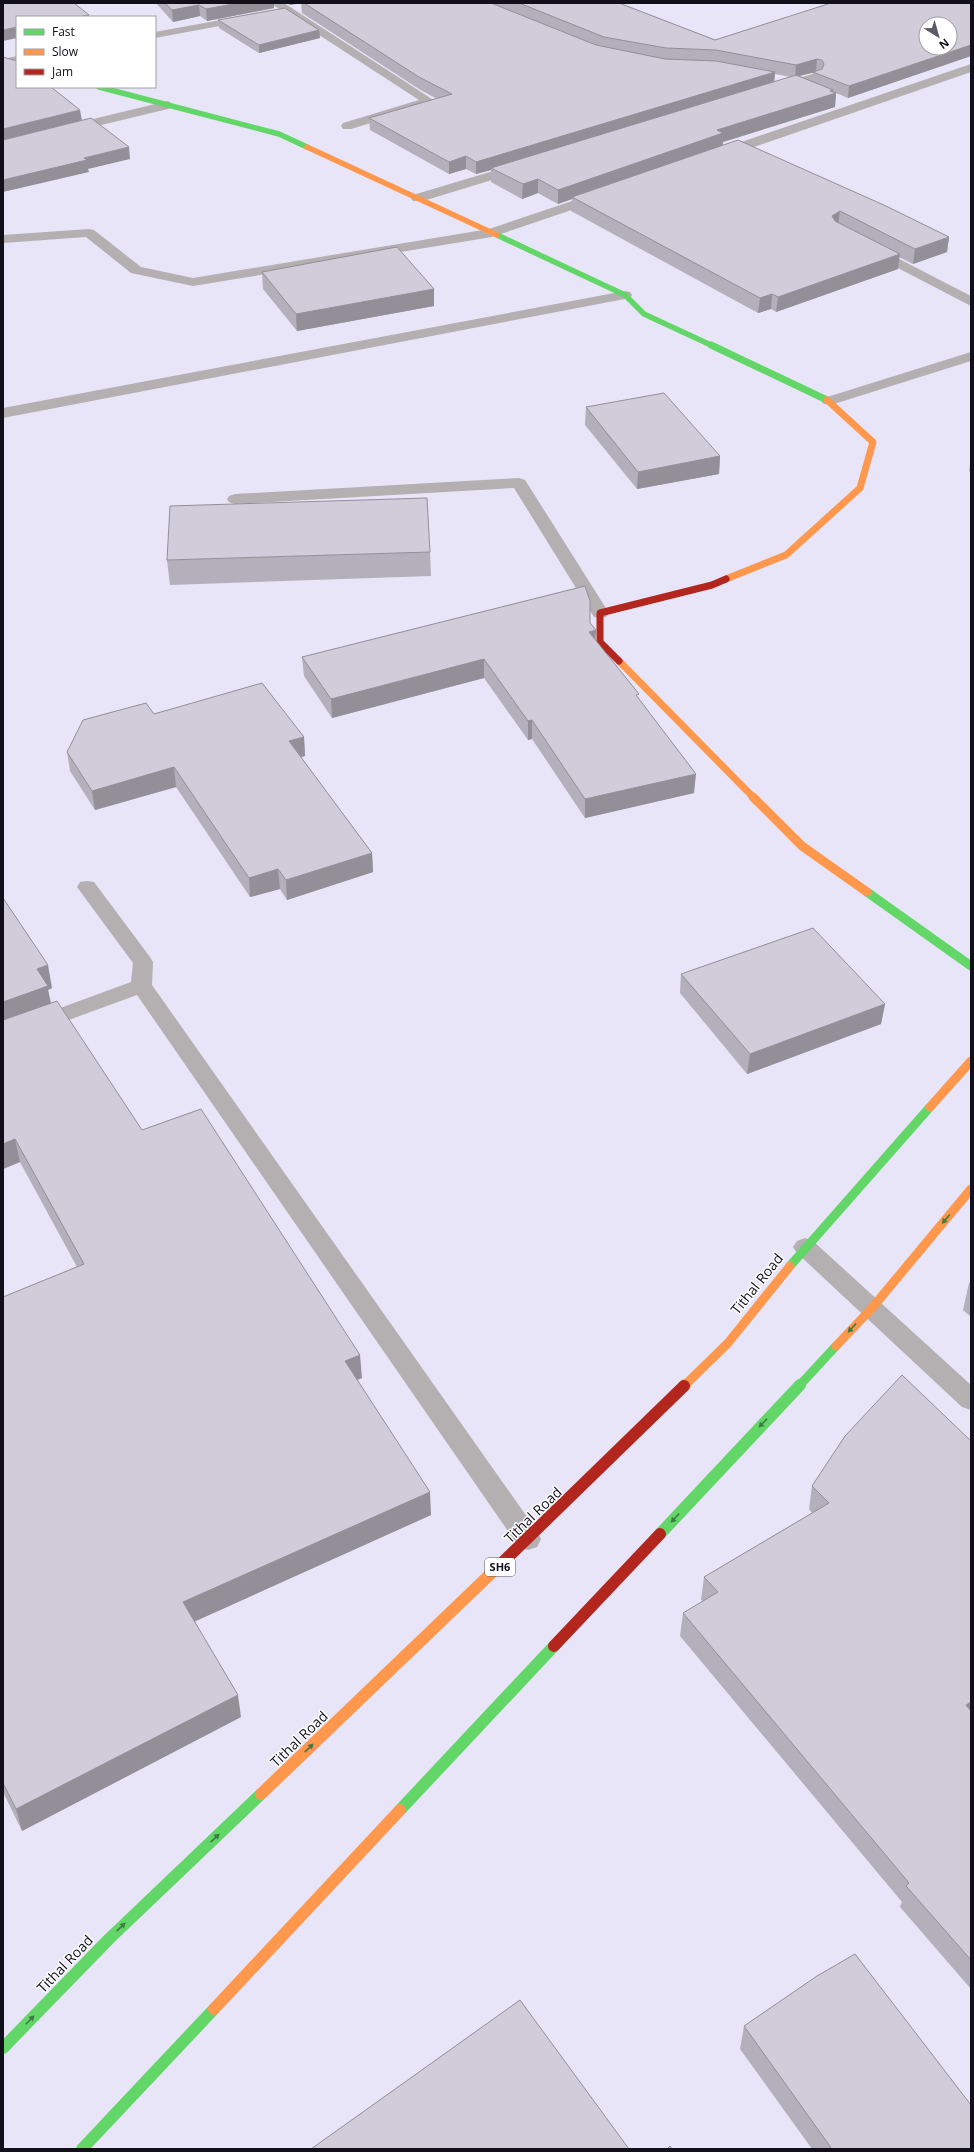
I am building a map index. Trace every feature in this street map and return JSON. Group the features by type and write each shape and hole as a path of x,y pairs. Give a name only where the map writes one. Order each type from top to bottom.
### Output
{"street":[{"path":"275,8 290,11 428,101 347,126"},
{"path":"290,11 306,8"},
{"path":"156,35 260,16"},
{"path":"3,62 16,60"},
{"path":"3,62 16,66"},
{"path":"708,159 971,68"},
{"path":"765,92 816,76"},
{"path":"773,79 795,83 816,91"},
{"path":"103,88 279,134 625,295 644,314 829,401 873,442 860,488 786,556 712,585 600,613"},
{"path":"836,99 856,107"},
{"path":"56,133 168,105"},
{"path":"418,198 531,164"},
{"path":"3,239 89,233 136,270 193,282 492,233 611,192"},
{"path":"860,242 971,302"},
{"path":"3,413 625,295"},
{"path":"829,401 971,356"},
{"path":"235,499 519,483 600,613 600,642 802,846 971,966"},
{"path":"87,887 143,962 140,986 528,1539"},
{"path":"3,1037 140,986"},
{"name":"Tithal Road","path":"3,2048 109,1939 528,1539 728,1343 805,1247 971,1061"},
{"path":"82,2149 872,1308 971,1189"},
{"path":"805,1247 971,1400"}],"building":[{"path":"3,3 74,3 89,15 16,16 16,27 3,30"},
{"path":"165,3 238,3 206,9 199,5 172,10"},
{"path":"304,3 491,3 596,45 665,59 716,61 775,72 476,162 466,156 449,162 369,118 452,94 419,77"},
{"path":"519,3 619,3 715,40 831,3 971,3 971,45 958,49 958,16 918,16 918,56 938,56 849,86 813,72 822,69 824,64 822,60 817,59 796,65 716,50 666,48 604,37"},
{"path":"285,8 319,30 259,45 218,20"},
{"path":"3,57 16,61 16,88 52,88 80,110 3,129"},
{"path":"796,75 833,90 830,91 836,93 717,130 723,133 558,190 538,179 523,184 491,168"},
{"path":"91,118 129,147 84,158 87,160 3,180 3,140"},
{"path":"738,140 886,206 949,237 915,249 840,211 832,216 835,221 900,254 778,297 772,294 760,298 572,197"},
{"path":"397,247 434,289 296,314 262,272"},
{"path":"664,393 720,456 638,472 586,407"},
{"path":"427,498 430,552 167,560 170,506"},
{"path":"585,586 590,601 590,623 596,630 589,632 639,694 636,695 696,774 585,799 532,720 528,721 484,659 331,699 302,657"},
{"path":"262,683 304,737 289,741 372,853 286,880 278,869 249,878 174,767 92,791 67,752 83,720 146,703 154,714"},
{"path":"3,898 48,965 37,969 48,986 3,1002"},
{"path":"813,928 885,1004 750,1054 681,974"},
{"path":"57,1001 142,1130 201,1109 360,1355 345,1361 430,1492 183,1602 238,1695 16,1809 3,1783 3,1297 84,1264 15,1139 3,1144 3,1020"},
{"path":"902,1375 971,1441 971,1702 966,1705 971,1711 971,1960 906,1886 909,1883 683,1613 718,1592 704,1577 829,1503 812,1486 845,1436"},
{"path":"855,1954 971,2105 971,2149 832,2149 744,2026 817,1976"},
{"path":"520,2000 629,2149 311,2149"}],"traffic: fast":[{"path":"103,88 279,134 307,147"},
{"path":"497,235 625,295 644,314 827,400"},
{"path":"867,892 971,966"},
{"path":"790,1266 930,1107"},
{"path":"660,1534 836,1346"},
{"path":"400,1810 554,1646"},
{"path":"3,2048 109,1939 261,1794"},
{"path":"82,2149 214,2009"}],"traffic: slow":[{"path":"307,147 497,235"},
{"path":"726,579 786,555 860,488 873,442 827,400"},
{"path":"619,661 802,846 867,892"},
{"path":"930,1107 971,1061"},
{"path":"836,1346 872,1308 971,1189"},
{"path":"684,1386 728,1343 790,1266"},
{"path":"261,1794 504,1561"},
{"path":"214,2009 400,1810"}],"traffic: jam":[{"path":"619,661 600,642 600,613 712,585 726,579"},
{"path":"504,1561 684,1386"},
{"path":"554,1646 660,1534"}]}
